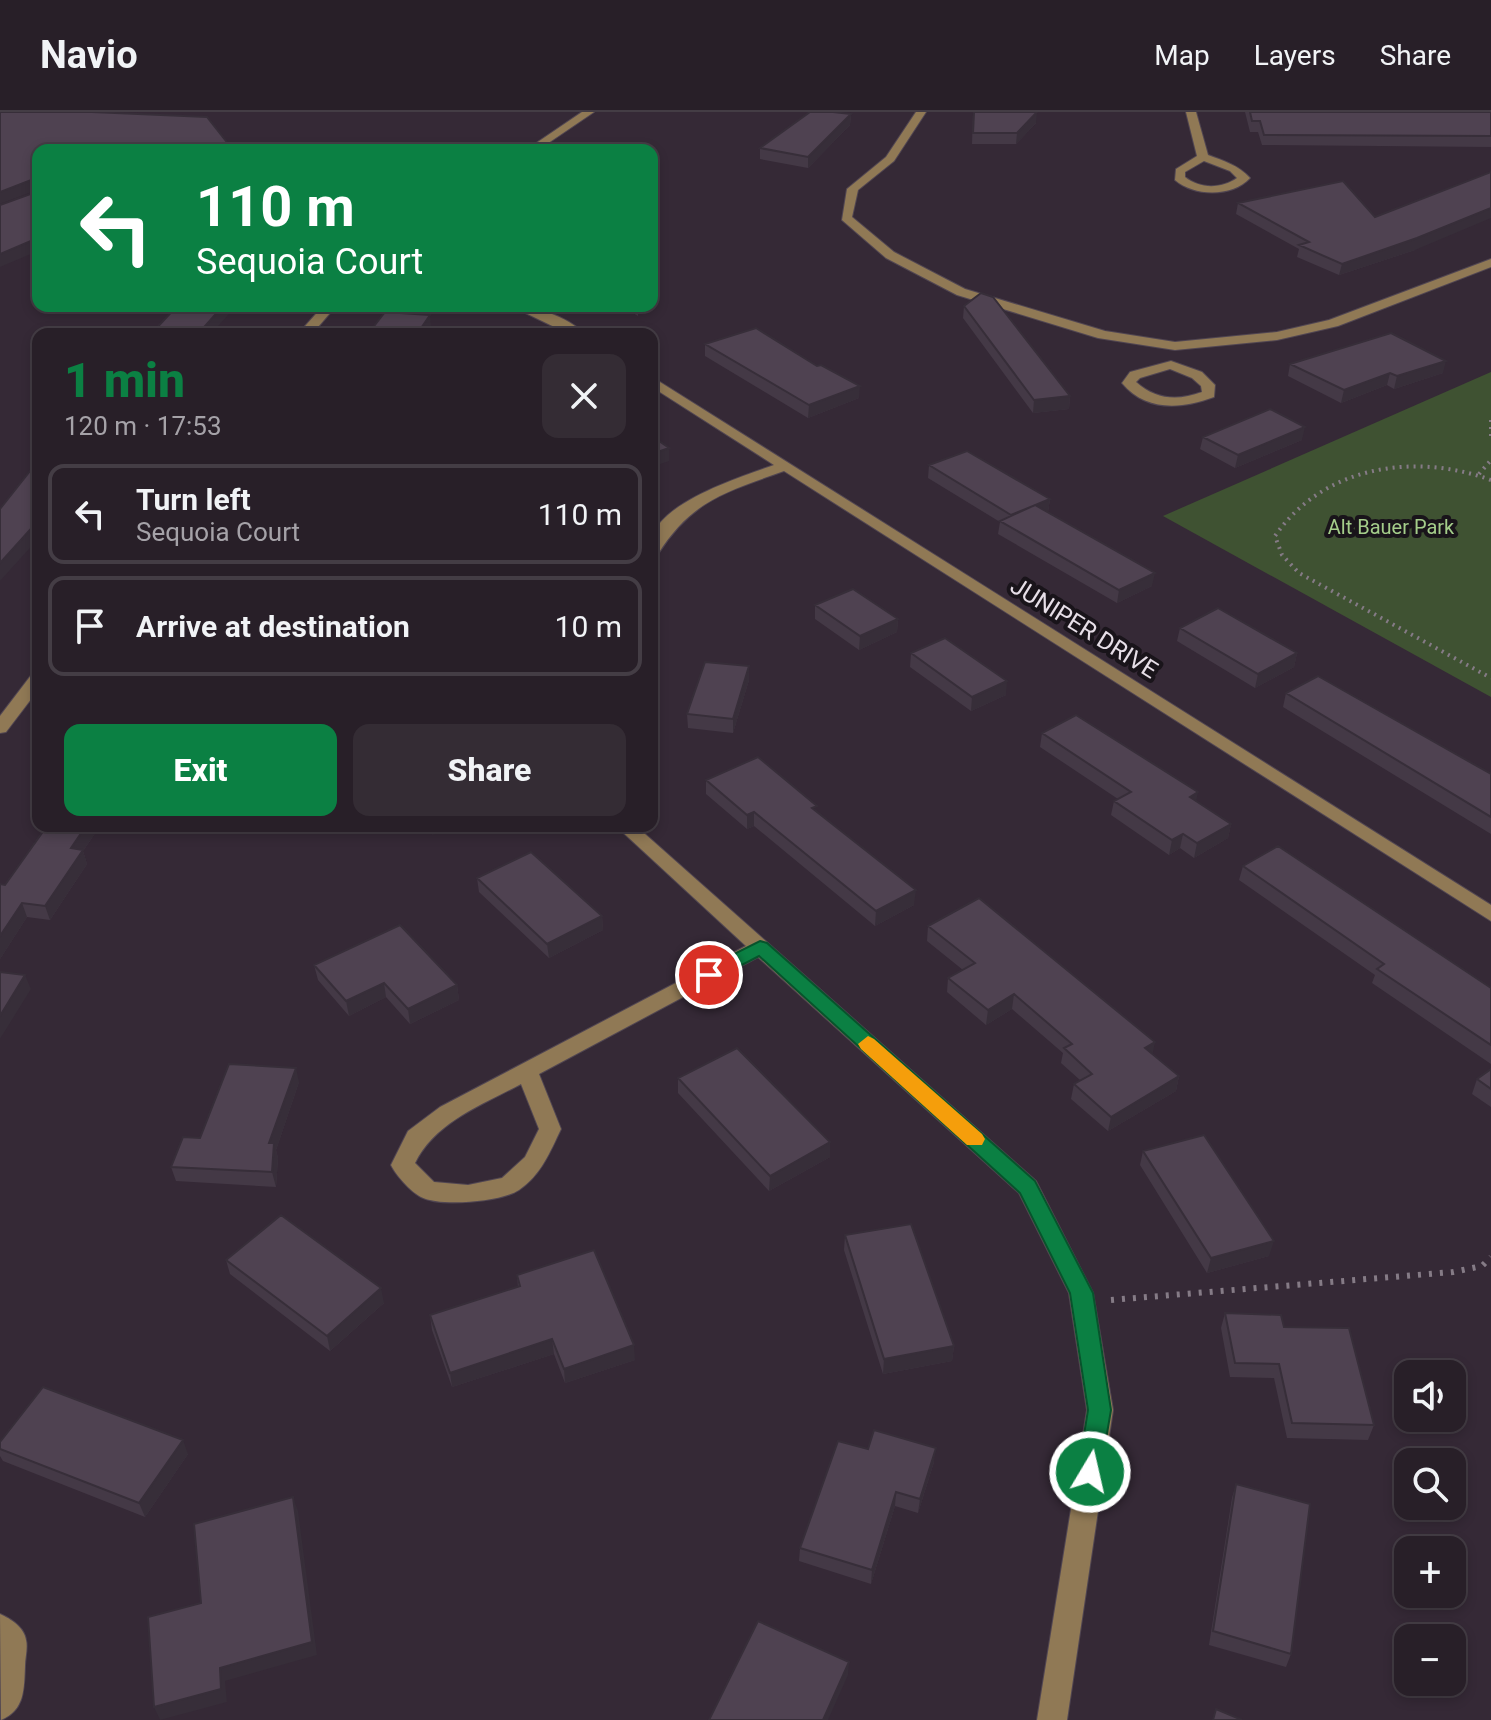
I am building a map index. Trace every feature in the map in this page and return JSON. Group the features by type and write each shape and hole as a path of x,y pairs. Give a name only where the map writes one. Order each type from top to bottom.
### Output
{"street":[{"path":"540,144 589,112"},
{"path":"921,112 890,159 853,189 846,218 890,255 961,292 1103,335 1175,346 1277,336 1333,323 1491,263"},
{"path":"1191,112 1203,157"},
{"path":"1203,157 1234,169 1244,178 1238,185 1223,188 1202,188 1183,183 1179,178 1180,171 1203,157"},
{"path":"310,328 325,312"},
{"path":"533,312 569,328"},
{"path":"1171,365 1175,346"},
{"path":"1171,365 1197,375 1208,385 1209,394 1177,403 1158,401 1137,393 1129,383 1135,375 1171,365"},
{"name":"JUNIPER DRIVE","path":"658,385 1491,914"},
{"path":"658,536 693,502 785,466"},
{"path":"0,728 32,686"},
{"path":"632,832 1028,1187 1081,1293 1100,1410 1052,1720"},
{"path":"527,1071 550,1129 533,1163 509,1185 468,1194 428,1190 402,1165 416,1137 448,1113 760,947"},
{"path":"0,1628 12,1640 9,1696 0,1706"}],"path":[{"path":"1491,420 1491,438"},
{"path":"1479,474 1491,460"},
{"path":"1491,480 1479,474 1431,468 1388,469 1357,474 1312,495 1287,518 1275,536 1282,555 1299,573 1491,678"},
{"path":"1083,1302 1453,1272 1482,1266 1491,1257"}],"green space":[{"name":"Alt Bauer Park","path":"1491,372 1491,697 1163,516"}],"building":[{"path":"0,112 207,117 228,144 32,144 32,180 0,192"},
{"path":"810,112 851,114 808,157 760,148"},
{"path":"974,112 1037,112 1017,133 973,133"},
{"path":"1250,112 1491,112 1491,136 1264,135 1260,121 1252,121"},
{"path":"1491,172 1491,208 1342,264 1299,245 1309,242 1238,203 1343,181 1375,217"},
{"path":"32,193 32,241 0,254 0,205"},
{"path":"981,293 993,297 1070,396 1034,400 964,306"},
{"path":"171,312 218,312 203,328 157,328"},
{"path":"385,312 430,315 421,328 373,328"},
{"path":"756,328 817,366 821,365 860,386 809,405 705,344"},
{"path":"1391,333 1446,361 1397,376 1390,373 1344,390 1290,364"},
{"path":"1270,409 1305,427 1238,455 1203,437"},
{"path":"658,440 669,448 658,452"},
{"path":"967,451 1050,499 1011,515 929,465"},
{"path":"32,469 32,528 0,563 0,509"},
{"path":"1035,505 1155,573 1119,590 1000,521"},
{"path":"853,589 898,619 860,636 815,605"},
{"path":"1218,608 1297,653 1258,674 1180,628"},
{"path":"945,638 1007,681 972,697 911,653"},
{"path":"705,662 749,666 733,719 687,714"},
{"path":"1318,676 1491,774 1491,817 1286,693"},
{"path":"1076,715 1198,792 1190,797 1231,824 1197,843 1183,834 1172,840 1114,801 1131,792 1042,733"},
{"path":"758,757 817,806 812,808 916,890 876,911 754,812 747,815 706,780"},
{"path":"43,832 82,832 71,848 83,850 45,906 22,903 0,936 0,884 5,885"},
{"path":"1278,846 1491,988 1491,1045 1377,969 1384,964 1243,866"},
{"path":"531,852 602,916 547,944 477,878"},
{"path":"979,898 1155,1042 1145,1048 1179,1076 1111,1117 1074,1084 1092,1074 1064,1048 1072,1044 1014,994 988,1010 948,978 975,963 928,926"},
{"path":"400,925 457,985 408,1009 384,983 346,1001 314,965"},
{"path":"0,972 25,975 0,1016"},
{"path":"737,1048 830,1142 770,1176 678,1078"},
{"path":"229,1064 296,1068 269,1143 274,1143 272,1172 171,1167 183,1137 200,1138"},
{"path":"1491,1069 1491,1089 1477,1079"},
{"path":"1204,1135 1274,1241 1211,1258 1143,1151"},
{"path":"281,1215 381,1288 327,1336 226,1260"},
{"path":"911,1224 954,1346 884,1359 845,1235"},
{"path":"594,1250 634,1345 564,1369 552,1339 450,1373 430,1315 520,1286 517,1275"},
{"path":"1225,1313 1281,1315 1284,1327 1349,1328 1374,1425 1292,1423 1279,1364 1235,1363"},
{"path":"43,1387 183,1440 139,1503 0,1449 0,1442"},
{"path":"874,1430 936,1448 920,1499 896,1492 872,1570 800,1548 838,1441 868,1449"},
{"path":"1236,1484 1310,1504 1291,1654 1213,1631"},
{"path":"293,1497 312,1642 220,1668 221,1689 154,1707 148,1617 201,1603 194,1524"},
{"path":"758,1621 849,1662 823,1720 709,1720"},
{"path":"1216,1709 1242,1720 1213,1720"}],"slow traffic":[{"path":"868,1044 974,1139"}],"route":[{"path":"709,975 760,947 1028,1187 1081,1293 1100,1410 1090,1472"}]}
